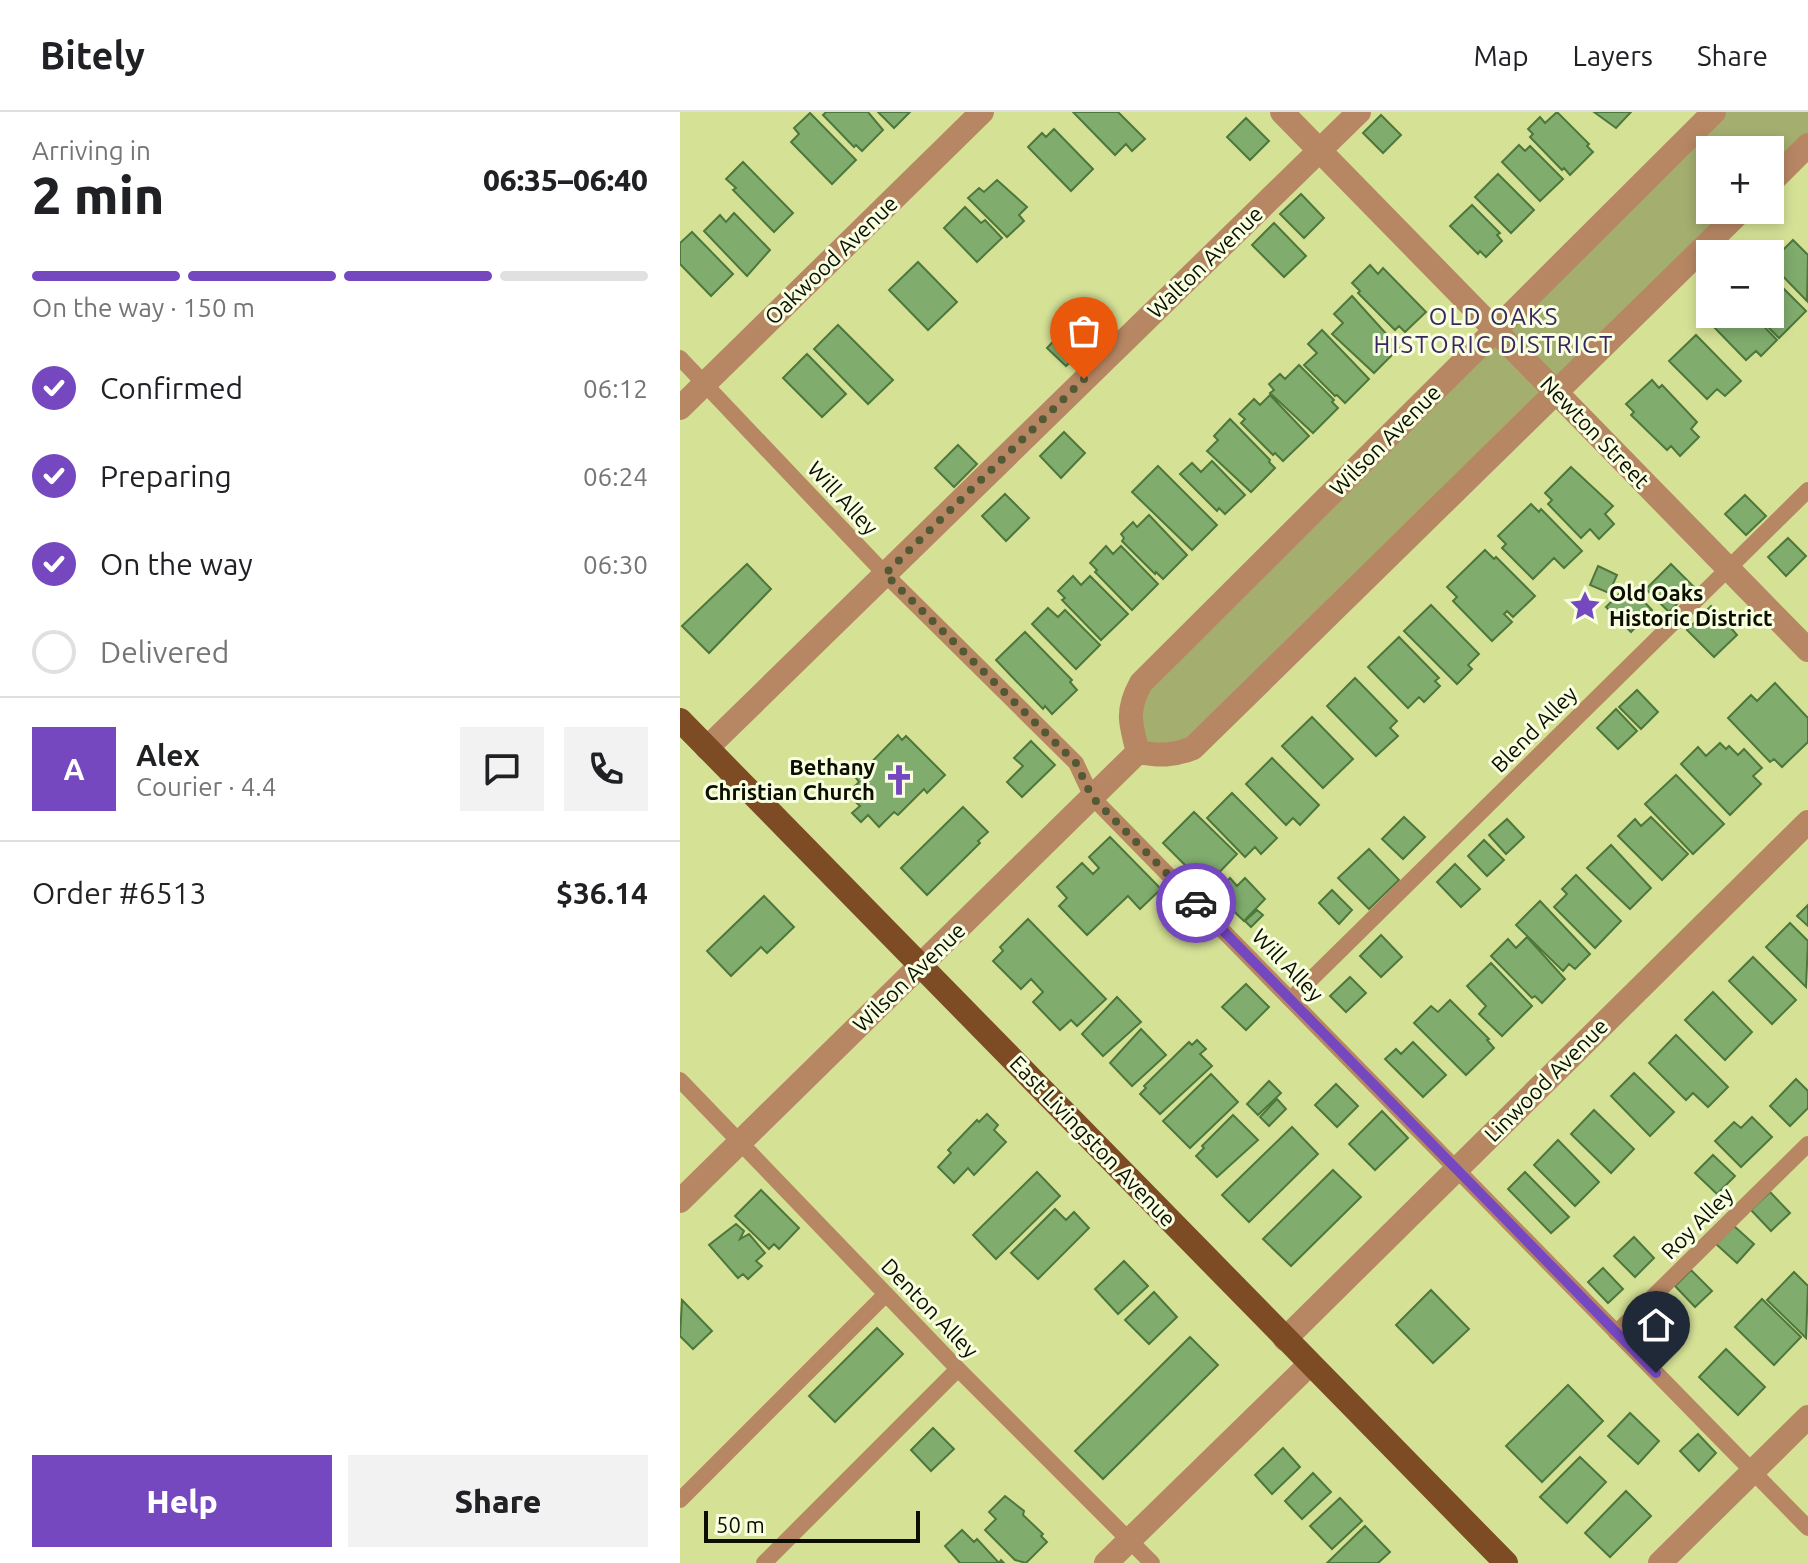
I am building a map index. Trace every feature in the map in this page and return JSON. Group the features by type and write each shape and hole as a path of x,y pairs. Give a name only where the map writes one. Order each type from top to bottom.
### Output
{"main road":[{"name":"East Livingston Avenue","path":"680,720 1506,1563"}],"street":[{"name":"Oakwood Avenue","path":"680,408 982,112"},
{"name":"Newton Street","path":"1282,112 1808,650"},
{"name":"Walton Avenue","path":"707,748 1359,112"},
{"name":"Wilson Avenue","path":"680,1201 1138,752 1130,702 1141,683 1714,112"},
{"path":"1784,169 1808,145"},
{"path":"1138,752 1177,755 1193,748 1728,224"},
{"name":"Linwood Avenue","path":"1285,1339 1808,822"},
{"path":"1106,1563 1310,1364"},
{"path":"1660,1563 1808,1417"}],"lane":[{"name":"Will Alley","path":"680,358 885,574 1076,763 1092,797 1808,1528"},
{"name":"Blend Alley","path":"1291,999 1808,490"},
{"name":"Denton Alley","path":"680,1080 958,1369 1152,1563"},
{"name":"Roy Alley","path":"1616,1333 1808,1144"},
{"path":"680,1500 886,1294"},
{"path":"764,1563 958,1369"}],"green space":[{"path":"1721,112 1808,112 1808,137 1784,160 1784,136 1697,136"},
{"path":"1696,137 1696,224 1719,224 1702,240 1696,240 1696,246 1185,747 1140,750 1144,684"}],"building":[{"path":"826,112 868,112 883,130 862,151 856,145 854,147 823,115"},
{"path":"878,112 910,112 894,128"},
{"path":"1073,112 1118,112 1145,139 1132,151 1126,144 1115,155"},
{"path":"1557,112 1593,152 1570,175 1530,137 1533,134 1528,129 1540,117 1545,123"},
{"path":"1594,112 1631,112 1616,128"},
{"path":"810,113 856,160 832,184 791,142 799,134 794,128"},
{"path":"1381,115 1401,135 1383,153 1363,133"},
{"path":"1246,118 1269,141 1250,160 1227,137"},
{"path":"1054,129 1093,169 1071,191 1028,147 1042,133 1046,137"},
{"path":"1519,145 1525,151 1530,146 1563,179 1540,201 1502,162"},
{"path":"743,162 793,213 774,232 726,179"},
{"path":"1498,174 1534,210 1511,233 1475,197"},
{"path":"997,180 1027,207 1019,215 1024,221 1007,237 968,198 979,188 984,192"},
{"path":"1301,194 1324,218 1304,238 1280,214"},
{"path":"1472,205 1500,233 1497,235 1502,241 1486,257 1480,251 1478,254 1450,226"},
{"path":"965,207 981,223 985,220 1002,238 977,262 944,228"},
{"path":"734,213 770,250 747,276 704,231 720,215 726,222"},
{"path":"1274,223 1306,256 1284,277 1252,245"},
{"path":"692,232 733,274 711,296 680,264 680,243"},
{"path":"1793,240 1808,255 1807,301 1784,277 1784,249"},
{"path":"918,262 957,302 928,330 889,290"},
{"path":"1370,265 1378,274 1383,268 1426,312 1405,332 1399,326 1395,330 1352,283"},
{"path":"1784,289 1806,311 1779,338 1769,328 1784,328"},
{"path":"1352,296 1399,348 1374,373 1332,334 1343,323 1334,314"},
{"path":"838,325 893,380 868,404 814,349"},
{"path":"1067,327 1087,346 1066,366 1047,348"},
{"path":"1715,328 1765,328 1777,340 1761,356 1756,351 1746,360"},
{"path":"1322,330 1369,379 1345,403 1304,365 1317,353 1308,344"},
{"path":"1696,335 1741,381 1725,396 1717,389 1707,399 1669,361"},
{"path":"807,354 846,394 822,417 783,378"},
{"path":"1299,365 1334,400 1332,402 1338,408 1313,433 1270,393 1274,390 1269,384 1280,374 1285,379"},
{"path":"1652,380 1659,388 1662,385 1697,422 1691,429 1699,437 1680,456 1671,446 1667,450 1631,415 1634,412 1626,404"},
{"path":"1270,395 1309,436 1283,461 1241,423 1245,419 1239,414 1254,399 1260,405"},
{"path":"1230,419 1275,468 1251,492 1207,451 1218,440 1214,436"},
{"path":"1064,432 1085,453 1061,478 1040,456"},
{"path":"958,445 977,464 954,487 935,468"},
{"path":"1212,461 1245,495 1225,514 1219,508 1217,511 1180,474 1192,463 1201,472"},
{"path":"1158,466 1217,525 1192,550 1132,492"},
{"path":"1571,467 1613,506 1605,514 1614,524 1599,539 1590,529 1581,538 1548,504 1552,500 1545,493"},
{"path":"1005,494 1029,518 1006,541 982,516"},
{"path":"1745,495 1766,516 1746,535 1725,514"},
{"path":"1531,504 1539,512 1541,509 1582,551 1564,568 1554,558 1533,579 1502,548 1506,544 1498,536"},
{"path":"1149,515 1187,555 1163,579 1122,541 1124,538 1121,534 1133,522 1137,527"},
{"path":"1788,538 1806,556 1786,576 1768,557"},
{"path":"1106,546 1113,554 1121,546 1158,584 1132,610 1090,563"},
{"path":"1485,550 1535,596 1513,617 1507,611 1504,614 1512,622 1492,641 1453,601 1457,597 1447,587"},
{"path":"747,564 771,589 709,653 682,626"},
{"path":"1671,564 1694,587 1669,612 1646,589"},
{"path":"1598,566 1617,575 1609,593 1590,585"},
{"path":"1073,576 1081,585 1090,576 1128,614 1101,640 1062,600 1065,598 1058,591"},
{"path":"1628,585 1652,610 1631,632 1606,607"},
{"path":"1431,605 1479,654 1468,665 1472,669 1457,684 1404,631"},
{"path":"1711,606 1737,635 1714,657 1687,630"},
{"path":"1048,608 1058,617 1065,610 1100,645 1076,669 1032,624"},
{"path":"1025,632 1072,680 1070,682 1077,690 1052,714 1045,706 1043,709 996,660"},
{"path":"1399,637 1439,678 1435,681 1440,686 1424,702 1419,697 1408,708 1368,667"},
{"path":"1355,678 1397,721 1390,728 1398,736 1376,756 1327,706"},
{"path":"1775,683 1808,718 1808,742 1782,767 1774,759 1770,762 1728,718 1751,695 1757,701"},
{"path":"1637,690 1658,712 1641,729 1619,707"},
{"path":"1616,709 1637,731 1618,749 1597,728"},
{"path":"1312,717 1353,759 1323,788 1282,746"},
{"name":"Bethany Christian Church","path":"898,735 902,740 906,736 945,775 927,793 924,789 898,815 894,812 879,827 868,815 861,822 852,813 860,806 847,794 859,782 856,778"},
{"path":"1031,741 1055,765 1022,797 1007,782 1023,766 1014,758"},
{"path":"1720,743 1726,749 1729,746 1738,755 1744,749 1762,768 1753,776 1761,784 1730,815 1681,764 1698,747 1706,756"},
{"path":"1272,758 1319,805 1300,825 1293,818 1286,825 1246,784"},
{"path":"1676,775 1724,824 1693,854 1645,804"},
{"path":"1232,793 1277,838 1261,854 1255,847 1245,857 1207,818"},
{"path":"963,807 988,832 927,895 901,868"},
{"path":"1194,812 1237,854 1206,886 1163,843"},
{"path":"1404,817 1425,837 1403,859 1382,839"},
{"path":"1651,817 1688,854 1662,880 1618,836 1635,819 1641,826"},
{"path":"1507,819 1524,837 1506,854 1489,835"},
{"path":"1110,837 1161,889 1140,909 1128,896 1087,935 1059,906 1067,898 1057,887 1082,863 1093,874 1099,868 1089,857"},
{"path":"1484,840 1504,860 1487,876 1468,856"},
{"path":"1611,845 1651,888 1630,909 1587,868"},
{"path":"1369,849 1399,880 1369,909 1338,878"},
{"path":"1455,864 1480,889 1461,907 1437,882"},
{"path":"1576,875 1621,921 1595,948 1554,907 1567,894 1562,889"},
{"path":"1230,878 1237,886 1245,878 1265,899 1244,921 1223,901 1226,898 1218,890"},
{"path":"1332,890 1352,910 1339,924 1319,903"},
{"path":"764,896 794,927 767,953 761,947 731,976 707,951"},
{"path":"1540,901 1590,954 1575,969 1569,964 1563,971 1516,925"},
{"path":"1808,905 1808,926 1797,916"},
{"path":"1257,910 1263,915 1251,927 1245,921"},
{"path":"1028,919 1106,999 1077,1026 1071,1020 1060,1030 1033,1002 1043,992 1031,979 1021,989 993,961 1003,951 1000,947"},
{"path":"1790,923 1808,941 1806,987 1766,947"},
{"path":"1381,935 1402,957 1381,977 1360,956"},
{"path":"1527,937 1565,979 1542,1003 1535,996 1532,998 1491,956 1508,939 1516,948"},
{"path":"1753,957 1796,1000 1772,1024 1729,981"},
{"path":"1491,963 1532,1006 1502,1036 1479,1014 1486,1006 1467,986"},
{"path":"1350,977 1366,993 1346,1012 1330,996"},
{"path":"1246,984 1269,1007 1246,1030 1222,1007"},
{"path":"1713,992 1752,1032 1725,1060 1685,1020"},
{"path":"1117,997 1141,1022 1103,1056 1082,1034"},
{"path":"1450,1000 1494,1048 1466,1075 1414,1023 1431,1006 1438,1012"},
{"path":"1141,1029 1166,1055 1132,1086 1110,1063"},
{"path":"1676,1035 1728,1087 1708,1107 1693,1093 1686,1100 1649,1063"},
{"path":"1197,1040 1206,1049 1200,1054 1212,1066 1160,1114 1140,1094 1146,1088 1144,1086 1189,1042 1192,1045"},
{"path":"1413,1042 1446,1075 1423,1097 1385,1059 1396,1049 1401,1054"},
{"path":"1634,1073 1674,1112 1650,1136 1611,1096"},
{"path":"1211,1074 1238,1102 1190,1148 1163,1121"},
{"path":"1796,1079 1808,1091 1808,1108 1790,1126 1770,1106"},
{"path":"1269,1081 1281,1093 1258,1115 1247,1104"},
{"path":"1336,1084 1358,1106 1337,1127 1315,1105"},
{"path":"1277,1099 1286,1109 1269,1126 1260,1117"},
{"path":"1594,1110 1634,1149 1611,1173 1571,1134"},
{"path":"1382,1111 1408,1138 1375,1170 1349,1144"},
{"path":"987,1114 998,1125 994,1130 1006,1142 974,1175 968,1168 954,1183 938,1167 951,1153 948,1150"},
{"path":"1233,1115 1258,1140 1217,1177 1196,1156"},
{"path":"1752,1117 1772,1137 1741,1167 1715,1141 1734,1122 1741,1128"},
{"path":"1292,1127 1318,1154 1249,1222 1222,1195"},
{"path":"1558,1140 1599,1182 1575,1206 1534,1165"},
{"path":"1713,1155 1735,1176 1717,1194 1695,1173"},
{"path":"1333,1170 1361,1197 1291,1266 1263,1239"},
{"path":"1037,1172 1060,1196 996,1259 973,1235"},
{"path":"1525,1172 1569,1217 1551,1233 1508,1189"},
{"path":"761,1190 799,1228 779,1249 774,1244 769,1249 735,1216"},
{"path":"1770,1192 1790,1213 1771,1231 1751,1210"},
{"path":"1055,1209 1066,1220 1074,1212 1089,1228 1038,1279 1011,1253"},
{"path":"736,1224 744,1231 740,1239 749,1234 765,1253 756,1261 762,1266 748,1279 743,1274 738,1278 709,1245"},
{"path":"1734,1226 1754,1244 1737,1263 1716,1244"},
{"path":"1634,1237 1654,1258 1635,1277 1614,1256"},
{"path":"1124,1261 1148,1286 1118,1314 1095,1289"},
{"path":"1603,1268 1623,1289 1608,1303 1588,1282"},
{"path":"1691,1270 1712,1291 1695,1307 1675,1286"},
{"path":"1794,1272 1808,1286 1806,1338 1767,1300"},
{"path":"1431,1290 1469,1329 1433,1363 1396,1325"},
{"path":"1154,1292 1177,1317 1149,1344 1125,1320"},
{"path":"1762,1299 1801,1337 1774,1365 1735,1327"},
{"path":"682,1300 712,1331 693,1349 680,1336"},
{"path":"877,1328 903,1354 835,1422 809,1396"},
{"path":"1190,1337 1218,1365 1103,1479 1075,1451"},
{"path":"1726,1349 1765,1387 1738,1415 1699,1377"},
{"path":"1568,1385 1603,1421 1542,1482 1506,1446"},
{"path":"1630,1413 1659,1441 1638,1464 1608,1436"},
{"path":"933,1428 954,1449 931,1471 911,1450"},
{"path":"1698,1434 1716,1453 1699,1471 1680,1451"},
{"path":"1283,1448 1300,1467 1272,1494 1255,1475"},
{"path":"1580,1457 1606,1482 1567,1523 1540,1497"},
{"path":"1313,1473 1331,1492 1302,1519 1285,1501"},
{"path":"1626,1491 1651,1516 1610,1557 1585,1533"},
{"path":"1005,1496 1024,1511 1023,1515 1047,1542 1026,1563 1015,1560 985,1530 996,1519 989,1512"},
{"path":"1340,1498 1362,1521 1332,1549 1310,1526"},
{"path":"1365,1526 1390,1552 1378,1563 1327,1563"},
{"path":"962,1530 974,1542 977,1539 999,1563 960,1563 945,1546"}],"way so far":[{"path":"1084,379 885,574 1076,763 1092,797 1196,903"}],"place":[{"name":"Old Oaks Historic District","path":"1585,606"},
{"name":"Bethany Christian Church","path":"899,780"}],"district":[{"name":"OLD OAKS HISTORIC DISTRICT","path":"1494,331"}],"route":[{"path":"1196,903 1656,1373"}]}
